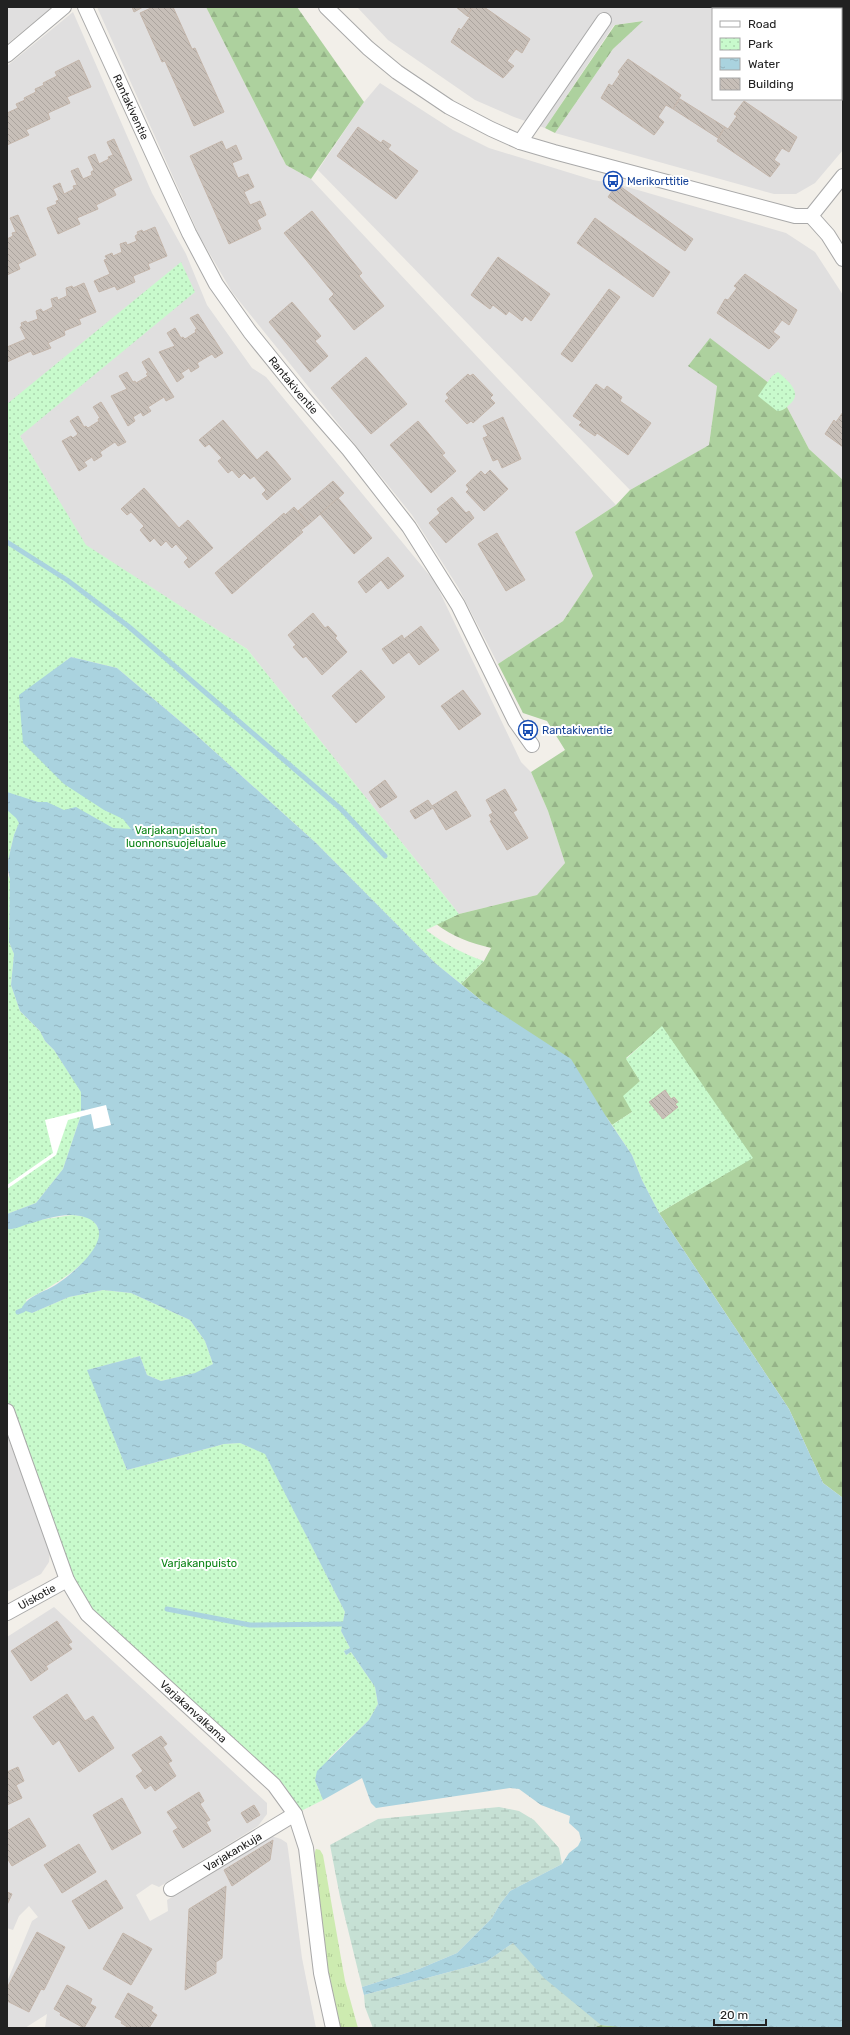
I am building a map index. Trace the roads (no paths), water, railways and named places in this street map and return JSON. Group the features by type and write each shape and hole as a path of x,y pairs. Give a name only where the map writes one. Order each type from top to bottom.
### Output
{"street":[{"path":"7,55 64,7"},
{"name":"Rantakiventie","path":"85,7 189,233 216,284 254,338 349,450 409,527 458,605 515,721 532,745"},
{"path":"326,7 368,48 428,94 468,118 520,142 779,213 795,216 811,216 828,235 843,259"},
{"path":"520,142 604,20"},
{"path":"811,216 843,176"},
{"name":"Varjakanvalkama","path":"7,1411 68,1580 87,1614 274,1785 295,1814 306,1848 321,1973 333,2028"},
{"name":"Uiskotie","path":"7,1613 68,1580"},
{"name":"Varjakankuja","path":"171,1889 295,1814"}],"water":[{"path":"71,657 117,668 194,733 316,843 435,963 482,1001 571,1059 607,1118 632,1155 642,1180 659,1213 789,1409 823,1483 843,1498 843,2028 631,2028 601,2025 544,1978 513,1943 486,1962 364,1995 362,1987 419,1969 457,1953 492,1918 510,1891 562,1864 569,1853 578,1846 581,1840 579,1832 569,1823 570,1816 541,1805 519,1789 510,1788 376,1808 371,1803 362,1778 323,1800 315,1780 317,1771 369,1720 378,1704 375,1687 351,1652 346,1655 344,1651 350,1648 341,1631 345,1612 265,1454 240,1443 224,1444 127,1470 87,1370 140,1356 147,1375 161,1381 195,1373 213,1364 205,1341 190,1320 131,1293 103,1290 69,1297 32,1313 23,1310 22,1307 28,1300 59,1283 84,1262 91,1253 99,1236 98,1228 94,1222 84,1217 73,1215 56,1216 7,1229 7,1214 36,1203 63,1169 81,1115 81,1092 54,1050 45,1041 40,1031 20,1011 11,985 14,954 9,942 10,880 7,865 14,835 19,823 7,810 7,792 38,802 47,802 64,810 76,807 113,828 131,829 123,819 104,810 64,784 23,743 19,695"}],"waterway":[{"path":"7,542 67,580 128,626 341,809 385,856"},
{"path":"18,1312 23,1310"},
{"path":"167,1609 250,1625 342,1624"}],"place":[{"name":"Merikorttitie","path":"613,181"},
{"name":"Rantakiventie","path":"528,730"}],"park label":[{"name":"Varjakanpuiston luonnonsuojelualue","path":"176,836"},
{"name":"Varjakanpuisto","path":"199,1563"}]}
